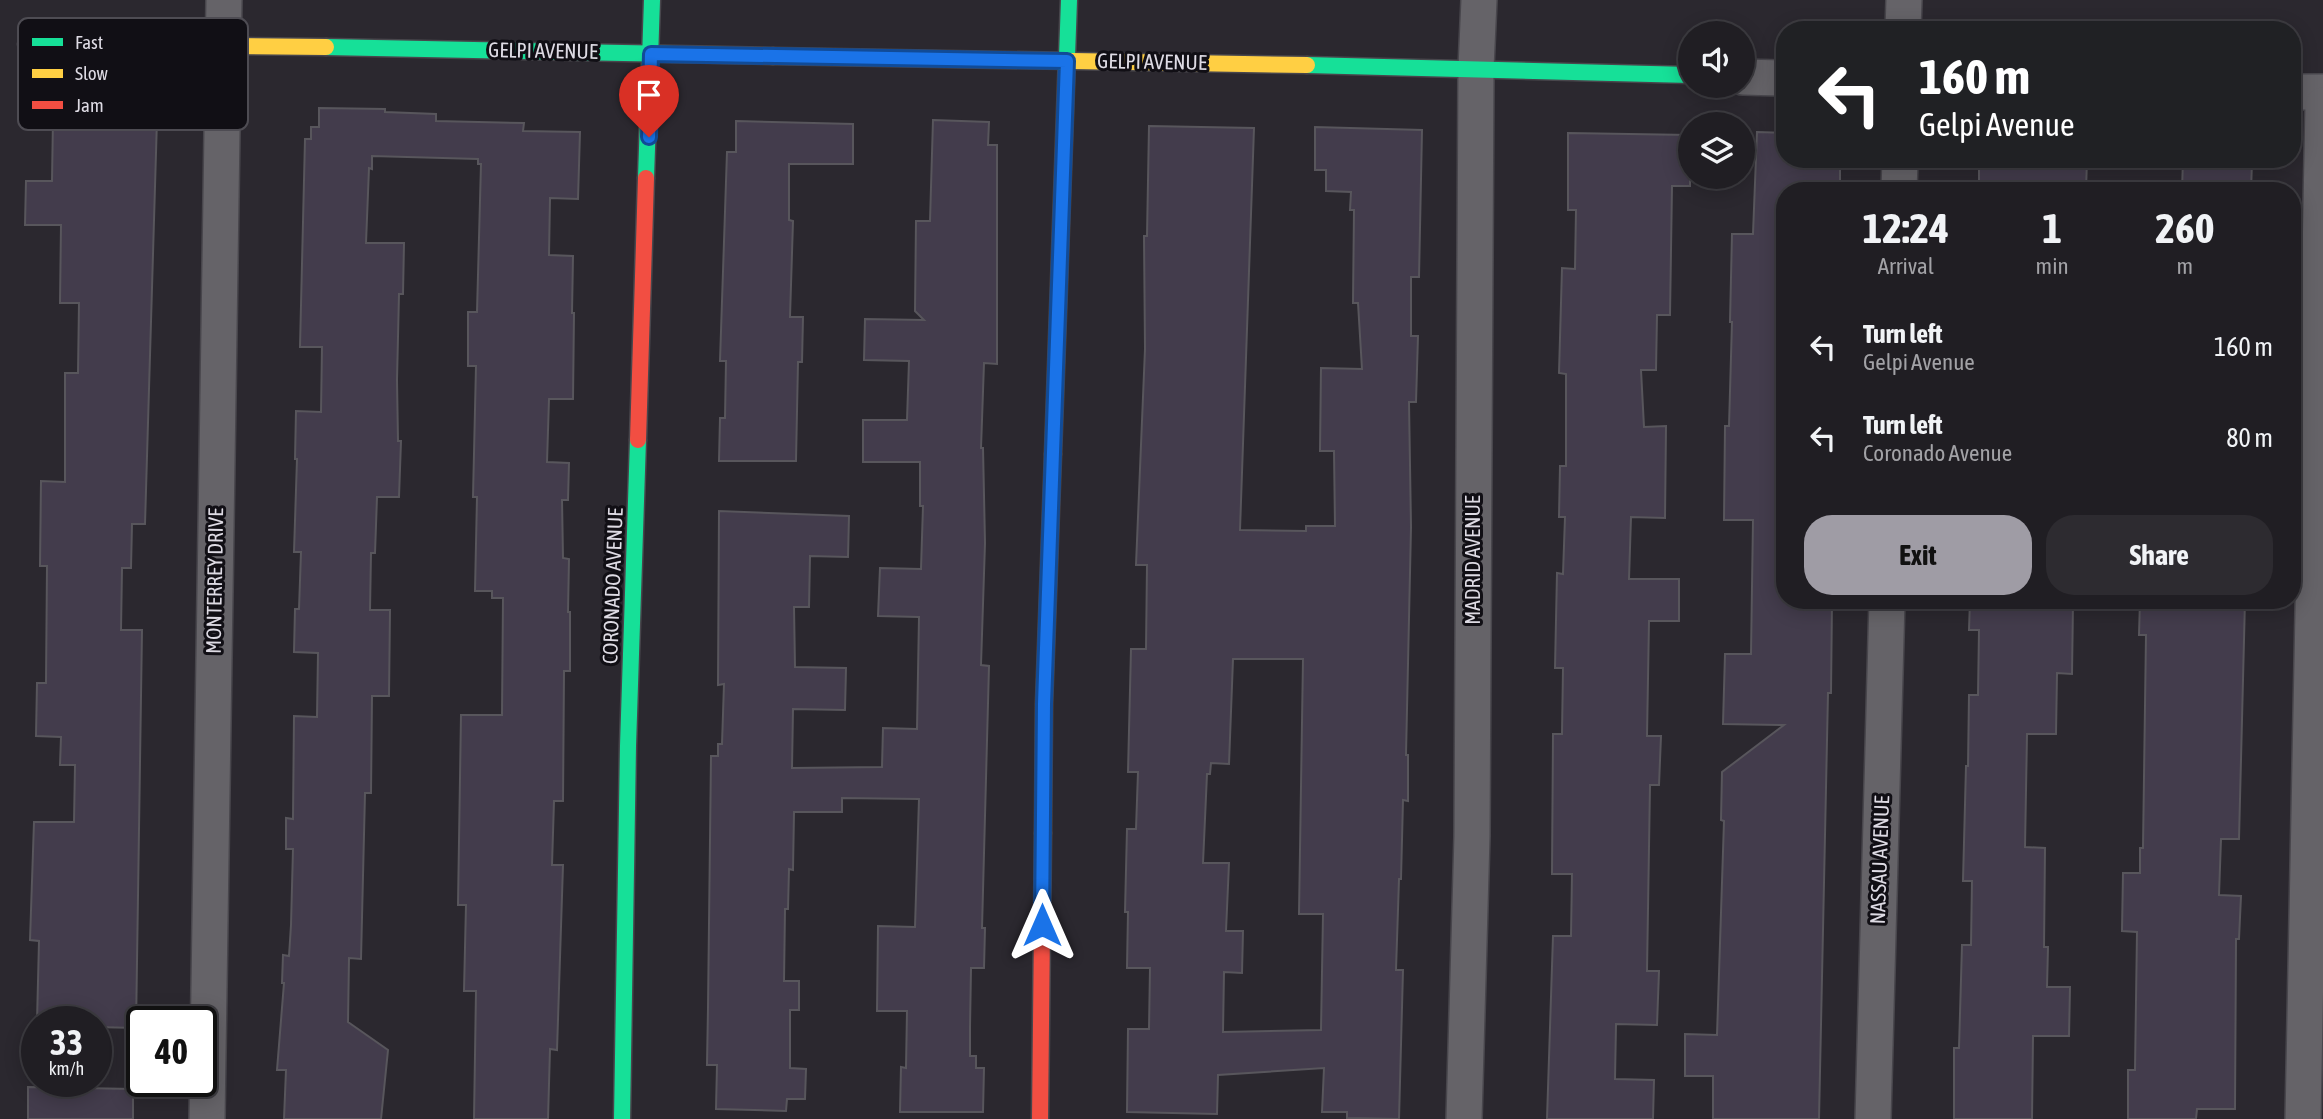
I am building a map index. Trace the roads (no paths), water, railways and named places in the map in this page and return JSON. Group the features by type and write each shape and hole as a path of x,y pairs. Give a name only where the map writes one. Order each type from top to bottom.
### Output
{"street":[{"name":"MONTERREY DRIVE","path":"224,0 224,18"},
{"name":"CORONADO AVENUE","path":"622,1119 628,746 652,0"},
{"path":"1041,1119 1044,704 1069,0"},
{"name":"MADRID AVENUE","path":"1464,1119 1472,836 1476,68 1479,0"},
{"path":"1903,21 1904,0"},
{"name":"GELPI AVENUE","path":"248,45 1476,68 1678,75"},
{"path":"1755,77 1776,78"},
{"path":"2301,92 2323,92"},
{"path":"2304,1119 2323,105"},
{"name":"MONTERREY DRIVE","path":"207,1119 222,130"},
{"name":"NASSAU AVENUE","path":"1873,1119 1887,609"}]}
